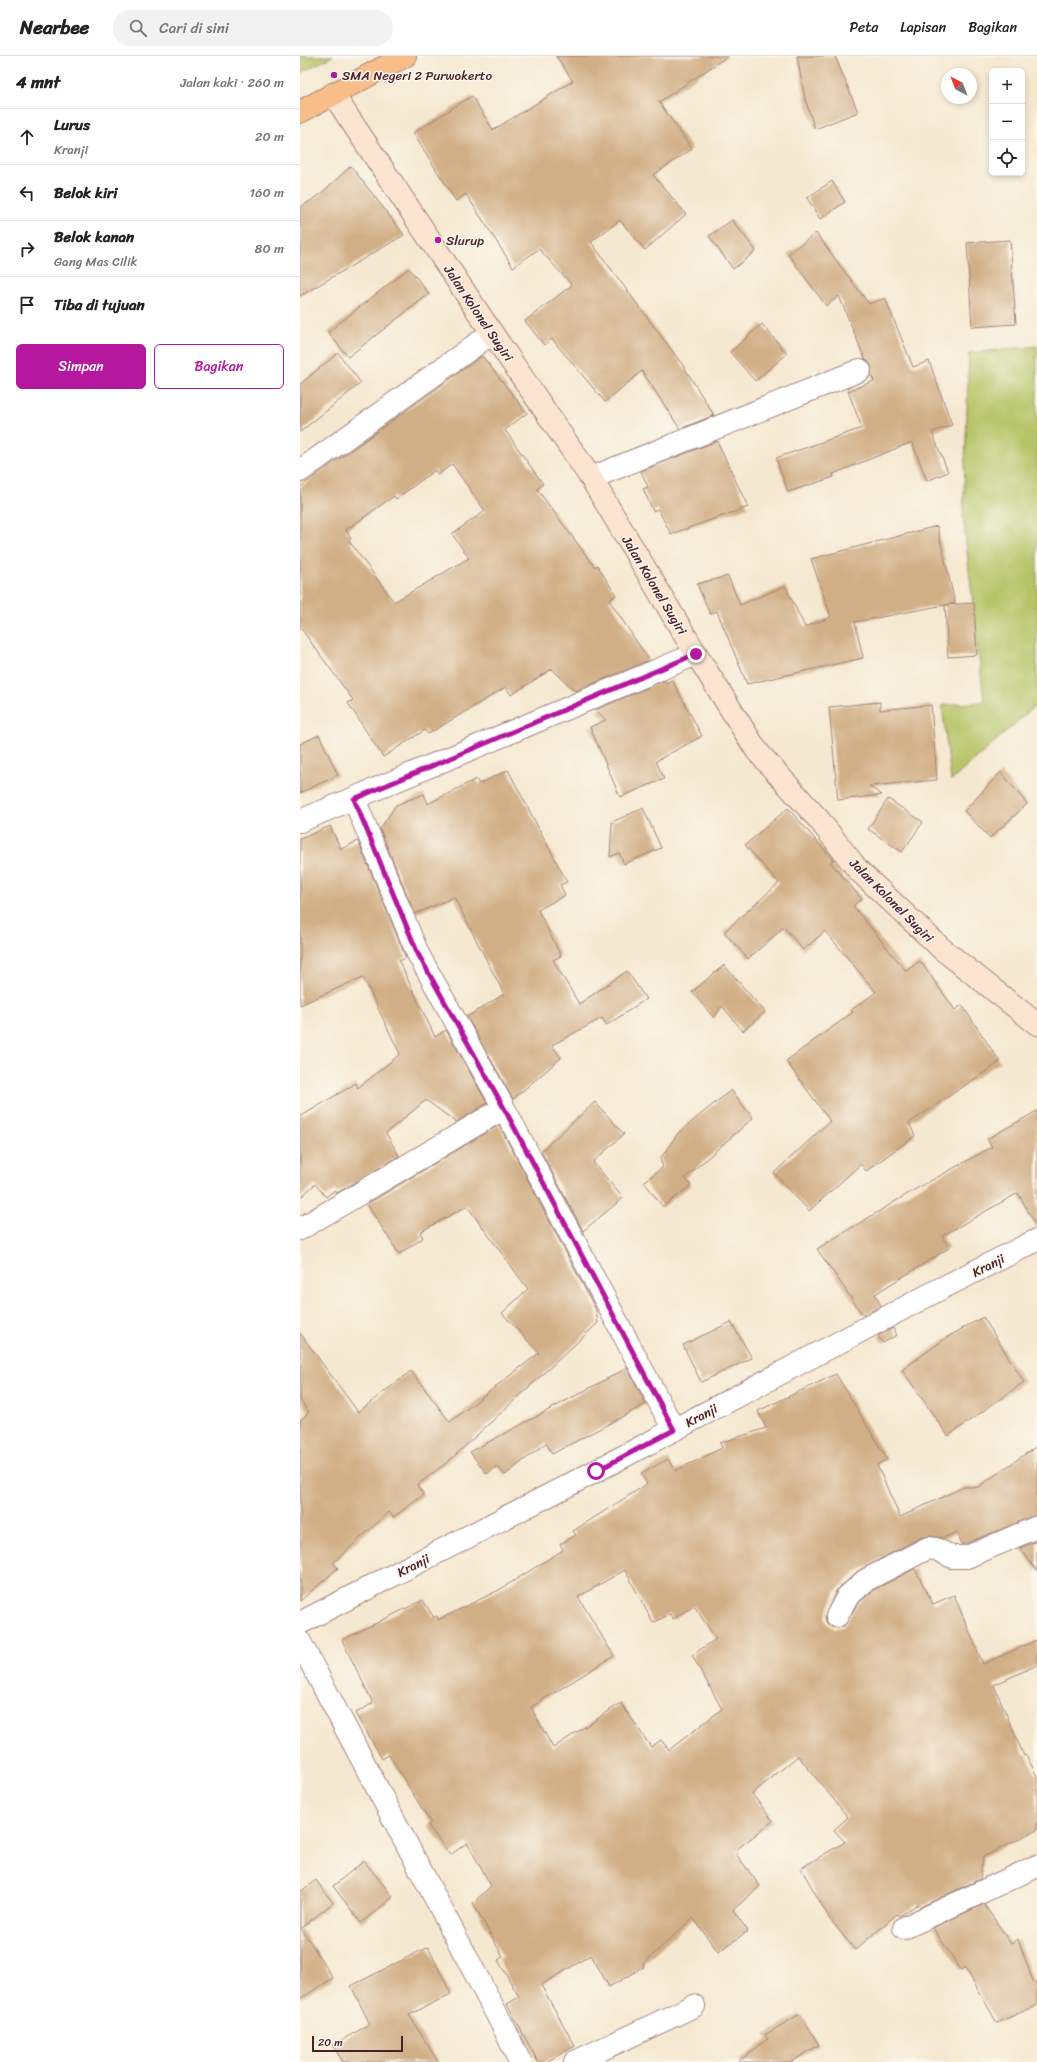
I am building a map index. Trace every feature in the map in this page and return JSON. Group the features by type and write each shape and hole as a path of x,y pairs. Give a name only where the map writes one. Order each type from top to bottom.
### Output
{"main road":[{"path":"300,112 405,56"}],"street":[{"name":"Jalan Kolonel Sugiri","path":"333,94 492,333 591,478 696,654 757,751 820,821 858,870 942,949 1037,1024"},
{"path":"300,470 492,333"},
{"path":"591,478 860,370"},
{"path":"300,821 696,654"},
{"path":"354,799 418,954 679,1427"},
{"path":"300,1229 504,1108"},
{"name":"Kranji","path":"300,1623 1037,1240"},
{"path":"838,1616 847,1597 866,1580 928,1548 936,1549 952,1557 967,1557 1037,1527"},
{"path":"300,1642 504,2028 520,2062"},
{"path":"904,1928 1037,1866"},
{"path":"575,2062 694,2006"}],"green space":[{"path":"300,56 333,56 300,73"},
{"path":"1037,346 1037,704 951,781 942,705 984,702 963,517 969,353"}],"building":[{"path":"556,56 728,56 659,102 692,149 653,175 686,214 645,250 620,220 591,242 682,364 714,415 680,429 642,371 605,402 552,339 544,345 525,321 572,285 539,249 513,267 466,194 456,201 413,133 472,96 493,130 573,81"},
{"path":"797,56 835,56 858,112 815,129 805,99"},
{"path":"351,166 404,235 300,296 300,207 317,197"},
{"path":"832,181 845,202 820,219 807,198"},
{"path":"732,220 756,251 733,269 709,236"},
{"path":"816,233 869,304 885,298 913,367 929,361 952,425 932,432 948,472 927,481 912,442 833,474 834,477 788,492 776,458 862,428 848,391 874,381 871,374 871,365 865,359 839,296 826,306 788,254"},
{"path":"1010,240 1016,324 972,327 967,243"},
{"path":"409,268 429,294 348,357 328,332"},
{"path":"762,324 787,354 755,381 730,352"},
{"path":"338,353 361,383 300,432 300,384"},
{"path":"482,356 527,413 505,430 543,484 537,489 595,567 597,565 616,595 609,600 649,660 575,691 552,669 511,695 506,687 428,734 425,730 383,757 348,703 353,700 300,627 300,487","holes":["452,464 485,511 452,534 469,558 394,602 349,541 351,539 346,530 394,496 396,499 435,470 438,475"]},
{"path":"717,441 748,507 671,534 658,509 653,511 643,489 648,487 641,471"},
{"path":"937,526 955,603 855,622 863,658 747,684 717,611 710,614 697,584 728,576 740,605 785,586 805,627 831,617 811,559"},
{"path":"974,603 977,655 948,657 945,605"},
{"path":"672,680 702,736 656,761 664,779 620,797 590,727 606,720 596,710 663,681 665,683"},
{"path":"880,702 880,710 931,705 937,780 869,786 882,795 838,800 829,707"},
{"path":"319,735 338,775 300,793 300,744"},
{"path":"508,770 567,882 560,885 565,895 538,910 561,956 553,960 579,1004 627,971 646,999 607,1025 602,1018 552,1045 561,1058 513,1099 467,1017 504,994 454,897 415,914 380,829 396,805 424,794 428,804 476,779 479,784"},
{"path":"1001,772 1027,804 990,838 964,811"},
{"path":"888,799 923,822 902,852 868,829"},
{"path":"643,808 661,848 624,864 619,853 610,857 612,822"},
{"path":"788,808 833,860 830,862 862,899 853,906 906,971 920,961 955,1010 962,1005 1000,1062 909,1123 915,1136 866,1171 861,1164 809,1211 774,1173 830,1121 786,1061 853,1012 851,1010 876,992 825,931 803,950 784,927 748,959 724,932 779,883 745,845"},
{"path":"330,826 341,849 358,841 406,958 399,961 435,1037 446,1030 487,1103 456,1122 426,1100 386,1133 399,1156 337,1193 335,1190 326,1197 315,1184 300,1198 300,1117 356,1083 358,1088 400,1054 363,977 300,1005 300,839"},
{"path":"724,965 765,1012 743,1031 722,1006 714,1018 692,992"},
{"path":"731,1090 753,1118 685,1178 691,1185 663,1207 644,1182 663,1167 660,1159 679,1132"},
{"path":"595,1102 624,1134 593,1162 623,1198 583,1231 541,1151"},
{"path":"1037,1111 1037,1228 1018,1193 942,1236 949,1248 875,1294 881,1306 863,1315 817,1249 914,1190 992,1147 987,1139"},
{"path":"499,1125 596,1310 598,1323 449,1461 417,1485 424,1495 393,1517 389,1512 333,1563 338,1568 300,1601 300,1421 309,1412 300,1400 300,1333 358,1412 411,1371 450,1422 539,1353 502,1313 528,1289 467,1206 420,1232 423,1238 399,1254 367,1204"},
{"path":"983,1317 1024,1382 948,1436 902,1370 946,1338"},
{"path":"731,1322 752,1358 701,1382 683,1345"},
{"path":"893,1328 897,1335 883,1343 878,1336"},
{"path":"627,1368 646,1404 552,1454 546,1443 505,1475 497,1466 487,1474 470,1452"},
{"path":"836,1374 887,1459 877,1465 900,1517 964,1487 978,1487 1037,1446 1037,1515 964,1544 962,1544 957,1532 943,1538 930,1536 922,1537 858,1571 836,1591 825,1616 826,1622 831,1627 843,1627 857,1605 873,1590 915,1569 933,1604 954,1595 983,1664 1037,1640 1037,1665 994,1685 1024,1756 1026,1755 1037,1776 1037,1830 983,1857 980,1879 920,1907 918,1904 899,1916 897,1914 855,1950 829,1918 801,1868 845,1842 834,1830 848,1817 798,1756 752,1794 773,1821 736,1850 738,1852 736,1854 760,1886 733,1910 748,1931 718,1952 693,1918 643,1964 644,1967 609,1987 591,1955 541,1985 575,2046 546,2062 538,2062 507,2004 519,1997 498,1960 503,1957 473,1903 491,1886 467,1843 450,1855 428,1825 431,1823 389,1755 382,1759 356,1713 373,1703 342,1640 423,1600 434,1618 437,1616 438,1620 499,1590 563,1550 560,1544 576,1535 573,1531 647,1484 641,1474 668,1459 675,1471 722,1448 720,1443 766,1428 758,1411","holes":["625,1570 653,1623 670,1614 673,1619 694,1606 716,1639 692,1655 722,1709 669,1750 661,1740 651,1747 621,1703 553,1748 531,1707 614,1656 578,1597"]},
{"path":"1037,1541 1037,1571 1020,1548"},
{"path":"364,1861 393,1897 361,1923 333,1886"},
{"path":"316,1880 333,1903 301,1928 333,1978 300,1999 300,1892"},
{"path":"984,1904 1011,1944 1018,1939 1033,1981 1037,1985 1037,2005 997,2023 965,1967 961,1970 933,1928"},
{"path":"428,1947 451,1994 409,2015 438,2062 343,2062 333,2045 370,2024 351,1986"},
{"path":"800,2014 819,2045 791,2062 738,2062 768,2039 765,2035"}],"place":[{"name":"SMA Negeri 2 Purwokerto","path":"334,75"},
{"name":"Slurup","path":"438,240"}],"route":[{"path":"596,1471 674,1430 504,1108 418,954 354,799 696,654"}]}
